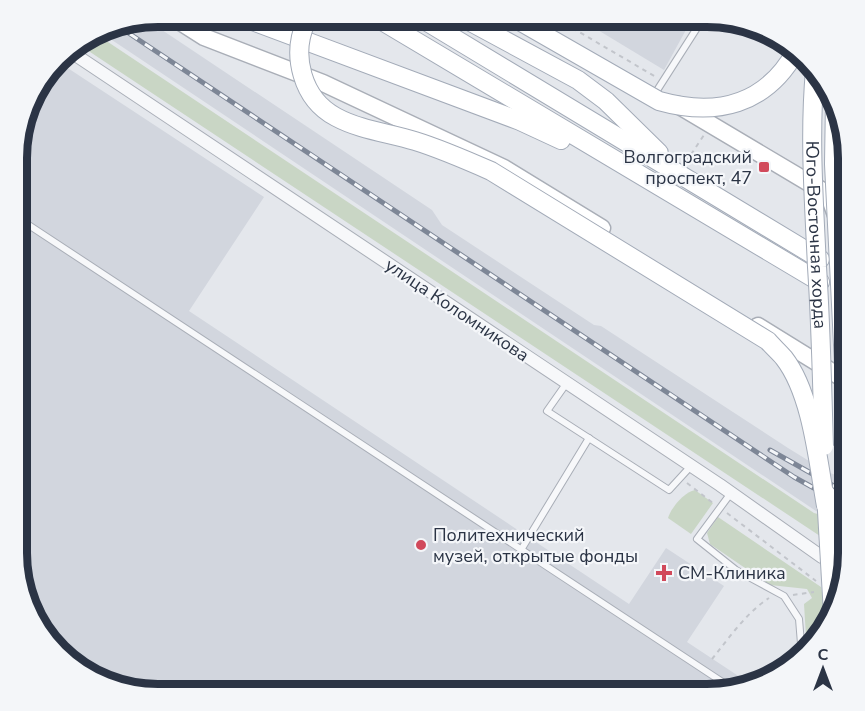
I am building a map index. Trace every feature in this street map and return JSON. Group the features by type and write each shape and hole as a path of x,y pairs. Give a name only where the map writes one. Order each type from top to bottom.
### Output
{"main road":[{"path":"188,27 204,37 323,82 504,168 838,376"},
{"path":"268,27 520,121 631,170"},
{"path":"304,27 299,51 302,73 311,94 336,118 447,151 491,171 768,341 785,359 804,400 811,422 826,506"},
{"path":"392,27 838,293"},
{"path":"436,27 838,271"},
{"path":"480,27 578,80 606,101 648,144 708,192"},
{"path":"530,27 658,101 678,106 716,108 738,102 757,94 774,81 791,59"},
{"path":"534,27 656,92 821,190 831,202 836,220 838,273"},
{"name":"Юго-Восточная хорда","path":"814,82 811,148 832,592"},
{"name":"Юго-Восточная хорда","path":"835,131 838,249"}],"street":[{"name":"улица Коломникова","path":"77,56 691,466 822,557 837,564"}],"lane":[{"path":"656,92 698,27"},
{"path":"27,224 724,683"},
{"path":"566,384 547,411 669,490 691,466"},
{"path":"521,550 589,438"},
{"path":"731,493 697,539 736,570 784,596 799,619 801,639"}],"path":[{"path":"686,162 707,131"},
{"path":"680,478 822,586"},
{"path":"712,659 759,604 769,598 814,592"}],"shaded area":[{"path":"158,27 432,210 442,225 594,325 601,326 788,448 836,475 838,507 831,516 816,511 108,37 133,30"},
{"path":"593,27 688,27 664,70"},
{"path":"65,67 264,197 189,311 629,604 666,548 724,586 687,642 743,679 707,684 150,684 124,680 108,674 85,662 65,646 49,626 37,603 31,587 27,561 28,141 37,108 49,85 60,72"}],"green space":[{"path":"104,39 814,513 825,516 823,538 85,49"},
{"path":"695,490 713,503 691,534 668,518 678,501"},
{"path":"718,517 821,587 825,609 816,626 806,638 804,604 812,598 807,589 770,585 710,544 707,533"}],"railway":[{"path":"126,32 794,477 838,501"},
{"path":"770,450 838,488"}],"place":[{"name":"Волгоградский проспект, 47","path":"764,167"},
{"name":"Политехнический музей, открытые фонды","path":"421,545"},
{"name":"СМ-Клиника","path":"664,573"}]}
